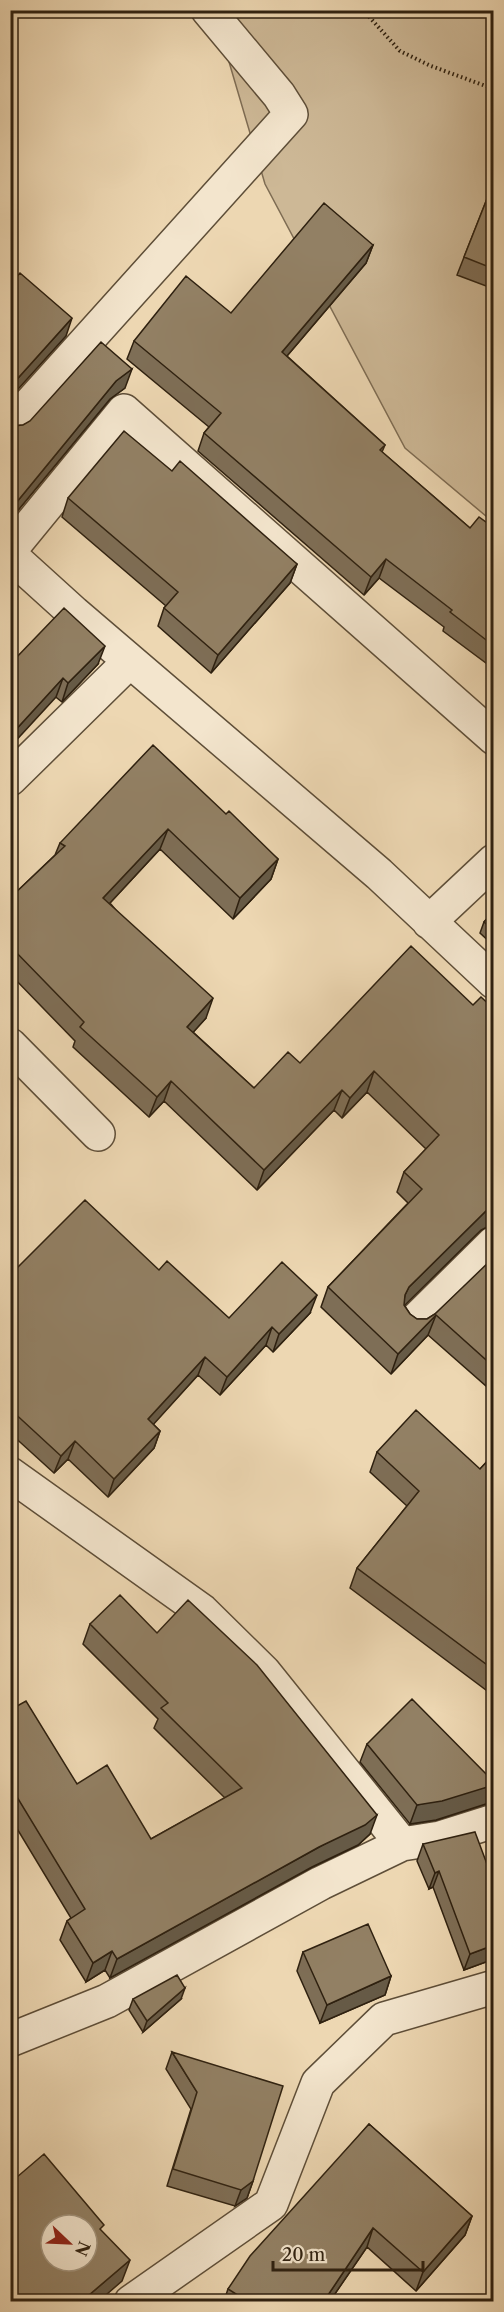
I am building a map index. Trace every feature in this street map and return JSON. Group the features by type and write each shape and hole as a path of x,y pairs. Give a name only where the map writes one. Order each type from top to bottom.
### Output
{"street":[{"path":"10,426 291,114 279,95 208,10"},
{"path":"494,738 124,411 10,553 130,661 379,874 494,982"},
{"path":"10,779 130,661"},
{"path":"429,922 494,861"},
{"path":"10,1045 98,1134"},
{"path":"415,1321 494,1243"},
{"path":"10,1474 202,1611 264,1672 402,1844"},
{"path":"10,2040 107,2001 321,1884 402,1844 440,1838 494,1821"},
{"path":"131,2301 271,2204 318,2083 384,2019 494,1987"}],"path":[{"path":"363,10 400,51 430,66 494,89"}],"shaded area":[{"path":"214,11 493,11 493,522 405,448 265,184"}],"building":[{"path":"494,181 494,269 464,257"},
{"path":"324,203 373,245 282,352 385,445 380,450 470,528 479,517 494,528 494,646 386,559 371,577 204,433 221,413 134,341 186,276 231,313"},
{"path":"20,273 72,318 10,387 10,284"},
{"path":"101,342 132,369 116,381 16,503 10,499 10,442 15,437 10,433 10,425 23,425 30,421"},
{"path":"124,431 172,471 180,461 297,564 218,655 164,608 178,592 68,498"},
{"path":"64,608 105,646 68,683 63,678 10,736 10,661 12,662"},
{"path":"153,745 226,814 229,811 278,859 240,898 168,829 103,898 213,998 187,1027 254,1088 288,1052 300,1063 411,946 473,1005 481,997 494,1009 494,1207 488,1209 409,1287 404,1305 417,1319 427,1319 493,1258 494,1367 436,1315 398,1354 328,1287 422,1189 404,1172 439,1135 374,1071 350,1098 342,1090 264,1170 171,1081 157,1097 80,1027 84,1022 10,946 10,898 65,846 60,843"},
{"path":"494,911 494,931 484,922"},
{"path":"85,1200 159,1270 167,1261 229,1318 282,1262 317,1295 279,1334 272,1327 227,1377 205,1357 148,1419 160,1431 114,1479 75,1441 61,1456 10,1409 10,1275"},
{"path":"416,1410 480,1469 494,1454 494,1670 357,1568 419,1491 377,1452"},
{"path":"120,1595 157,1633 188,1600 257,1665 377,1815 365,1825 319,1847 117,1959 112,1951 93,1963 67,1921 85,1909 14,1792 10,1794 10,1710 26,1701 77,1784 107,1765 151,1839 242,1788 161,1708 168,1703 90,1624"},
{"path":"412,1699 494,1782 494,1785 442,1801 417,1805 367,1744"},
{"path":"475,1832 494,1883 494,1945 470,1954 439,1871 435,1873 423,1844"},
{"path":"368,1924 391,1976 327,2005 303,1952"},
{"path":"177,1975 185,1988 147,2021 133,1999"},
{"path":"172,2052 283,2086 253,2181 241,2190 173,2169 197,2092"},
{"path":"369,2124 472,2216 423,2272 373,2228 324,2301 247,2301 228,2289 250,2256"},
{"path":"44,2154 94,2213 39,2213 39,2273 99,2273 99,2219 104,2225 100,2229 130,2260 82,2301 10,2301 10,2183"}]}
